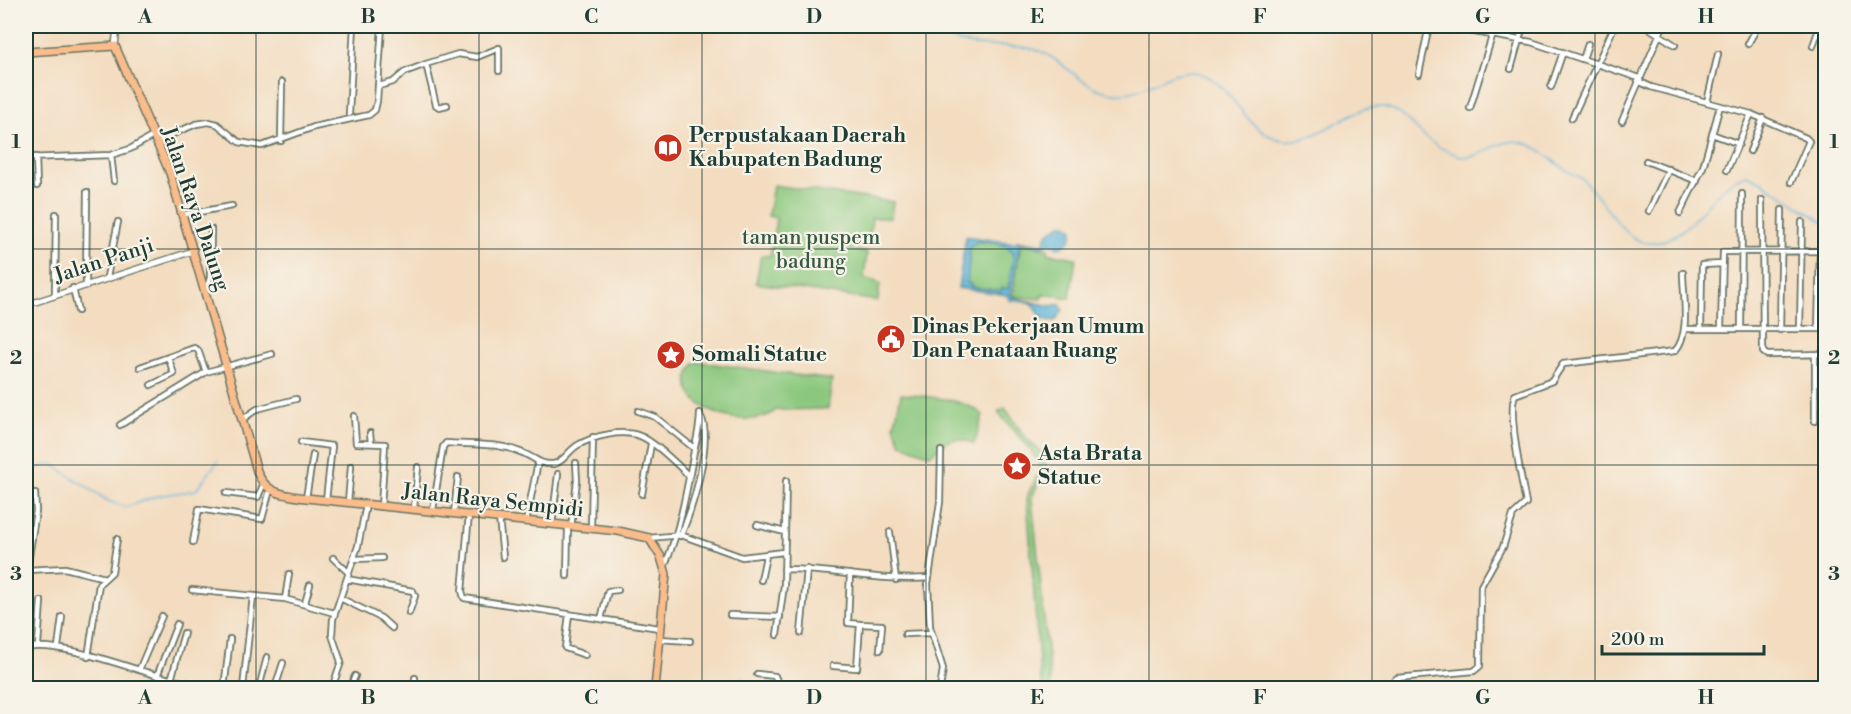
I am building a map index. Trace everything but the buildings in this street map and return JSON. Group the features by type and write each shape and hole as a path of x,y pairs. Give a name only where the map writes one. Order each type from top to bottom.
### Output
{"main road":[{"path":"26,52 115,46"},
{"name":"Jalan Raya Dalung","path":"115,46 125,74 156,138 206,291 243,419"},
{"path":"243,419 266,488"},
{"name":"Jalan Raya Sempidi","path":"266,488 306,498 591,528 649,538"},
{"path":"649,538 665,565 655,688"}],"street":[{"name":"Jalan Raya Dalung","path":"115,46 117,26"},
{"path":"349,114 354,26"},
{"path":"26,158 111,155 196,124 209,122 217,124 239,142 262,146 314,127 369,115 375,110 379,87 382,26"},
{"path":"1419,74 1429,26"},
{"path":"1442,26 1520,39 1639,79 1651,87 1763,118 1809,141 1791,183"},
{"path":"1511,69 1523,26"},
{"path":"1646,26 1676,45"},
{"path":"1622,121 1663,26"},
{"path":"1748,44 1758,26"},
{"path":"1813,46 1820,26"},
{"path":"1572,118 1614,27"},
{"path":"1470,108 1493,33"},
{"path":"1583,59 1588,44"},
{"path":"379,87 393,82 405,72 426,64 458,54 477,57 499,48 499,71"},
{"path":"1551,87 1563,52"},
{"path":"1707,102 1718,54"},
{"path":"426,64 436,105 439,107 447,105"},
{"path":"280,141 282,82"},
{"path":"1680,213 1697,181 1720,106"},
{"path":"1727,170 1751,114"},
{"path":"1750,151 1763,118"},
{"path":"1712,134 1739,144"},
{"path":"111,155 114,181"},
{"path":"36,158 37,186"},
{"path":"1646,161 1697,181"},
{"path":"1649,211 1669,169"},
{"path":"86,283 87,192"},
{"path":"1741,329 1742,194"},
{"path":"1762,200 1761,330 1765,354 1826,354"},
{"path":"182,214 232,206"},
{"path":"1780,330 1782,210"},
{"path":"55,294 56,214"},
{"path":"107,277 118,222"},
{"path":"1800,329 1802,222"},
{"path":"206,291 210,278 211,229"},
{"name":"Jalan Panji","path":"26,305 86,283 193,250"},
{"path":"1721,329 1722,264 1725,251 1801,250 1823,251 1818,329"},
{"path":"1701,329 1702,265 1722,264"},
{"path":"1391,688 1392,682 1397,678 1474,671 1480,666 1481,586 1503,547 1513,515 1526,503 1516,443 1512,402 1515,395 1552,381 1563,364 1675,351 1680,346 1684,329 1683,273"},
{"path":"73,288 78,311"},
{"path":"1684,329 1826,329"},
{"path":"140,367 196,349 206,372"},
{"path":"120,425 206,372 272,354"},
{"path":"1815,355 1815,421"},
{"path":"151,385 174,374 168,357"},
{"path":"243,419 257,409 296,399"},
{"path":"638,411 655,417 695,449"},
{"path":"665,565 674,542 690,477 700,425 700,413 705,423 706,435 700,466 693,499 681,535 674,542"},
{"path":"354,416 356,442 384,442 381,507"},
{"path":"370,433 371,442"},
{"path":"433,510 442,447 446,443 497,445 523,453 538,462 558,462 572,448 593,437 633,434 651,444 690,477"},
{"path":"591,528 593,437"},
{"path":"301,442 332,446 326,500"},
{"path":"642,494 651,444"},
{"path":"940,688 942,660 931,633 929,578 940,502 942,451"},
{"path":"306,498 313,455"},
{"path":"527,522 538,462"},
{"path":"567,576 570,527 577,481 576,463"},
{"path":"692,465 700,466"},
{"path":"348,503 351,466"},
{"path":"414,508 418,467"},
{"path":"552,525 558,474"},
{"path":"454,513 458,477"},
{"path":"777,635 784,569 786,481"},
{"path":"226,493 258,497 266,488"},
{"path":"193,542 199,509 262,519 266,488"},
{"path":"527,522 535,491 541,489"},
{"path":"34,493 36,512 27,570 65,568 105,578"},
{"path":"685,497 693,499"},
{"path":"332,688 341,662 332,635 334,613 354,560 366,505"},
{"path":"469,514 463,597 659,628"},
{"path":"499,518 503,557"},
{"path":"757,525 785,532"},
{"path":"890,532 896,580"},
{"path":"649,538 681,535 742,557 766,556 783,552"},
{"path":"88,657 99,584 112,572 117,539"},
{"path":"761,580 766,556"},
{"path":"333,558 349,573"},
{"path":"354,560 382,558"},
{"path":"784,569 807,569 896,580 929,578"},
{"path":"801,633 807,569"},
{"path":"285,599 289,574"},
{"path":"850,574 848,623 882,625 880,650"},
{"path":"347,579 413,591 415,596 409,614"},
{"path":"305,603 310,585"},
{"path":"192,590 285,599 334,613"},
{"path":"601,619 608,591 618,590"},
{"path":"243,688 254,596"},
{"path":"340,598 381,618 392,628"},
{"path":"38,645 41,601"},
{"path":"569,614 565,648 585,655"},
{"path":"730,615 780,617"},
{"path":"139,670 162,616"},
{"path":"58,647 62,617"},
{"path":"157,676 177,624"},
{"path":"834,666 857,668 860,624"},
{"path":"171,680 184,633"},
{"path":"905,634 931,633"},
{"path":"26,648 38,645 58,647 171,680 225,688 230,639"},
{"path":"659,639 690,641"},
{"path":"259,688 267,657"},
{"path":"275,688 283,663"},
{"path":"757,674 774,676 780,688"},
{"path":"350,688 355,676"},
{"path":"415,678 415,688"}],"green space":[{"name":"taman puspem badung","path":"773,185 893,202 891,218 872,218 868,246 851,245 851,250 867,252 864,278 880,283 878,301 756,283 761,255 770,256 776,218 768,216"},
{"path":"977,241 998,243 1008,247 1014,254 1008,289 986,290 975,288 967,283 970,247"},
{"path":"1021,244 1048,248 1048,253 1076,258 1070,298 1042,294 1041,299 1013,296"},
{"path":"695,363 832,380 828,409 776,410 764,417 748,419 713,412 699,403 690,392 688,378"},
{"path":"901,394 955,401 975,409 983,415 974,444 951,440 930,455 901,444 894,426"},
{"path":"1005,408 1026,438 1041,452 1046,464 1032,498 1051,688 1043,688 1040,676 1027,499 1040,469 1030,449 998,412"}],"water":[{"path":"1061,224 1067,224 1073,229 1069,241 1057,247 1050,243 1044,246 1020,242 1011,294 1012,297 1050,306 1060,304 1063,310 1055,321 1043,319 1032,303 1009,300 1007,295 958,288 966,236 1015,243 1018,240 1043,244 1047,234","holes":["978,241 1005,246 1014,254 1008,289 1002,288 1001,291 971,287 971,284 967,283 970,248"]}],"waterway":[{"path":"931,26 959,42 1034,49 1053,58 1095,88 1115,93 1136,91 1183,72 1205,75 1215,81 1258,128 1268,135 1283,140 1297,140 1312,136 1353,114 1379,107 1401,114 1434,144 1463,157 1478,154 1510,141 1519,141 1543,152 1581,178 1622,227 1640,241 1649,243 1665,240 1678,233 1722,189 1734,180 1747,175 1762,182 1826,224"},
{"path":"26,471 52,464 108,501 126,507 157,496 196,490 218,461"},
{"path":"738,688 742,676"}],"place":[{"name":"Perpustakaan Daerah Kabupaten Badung","path":"668,148"},
{"name":"Dinas Pekerjaan Umum Dan Penataan Ruang","path":"891,339"},
{"name":"Somali Statue","path":"671,355"},
{"name":"Asta Brata Statue","path":"1017,466"}]}
